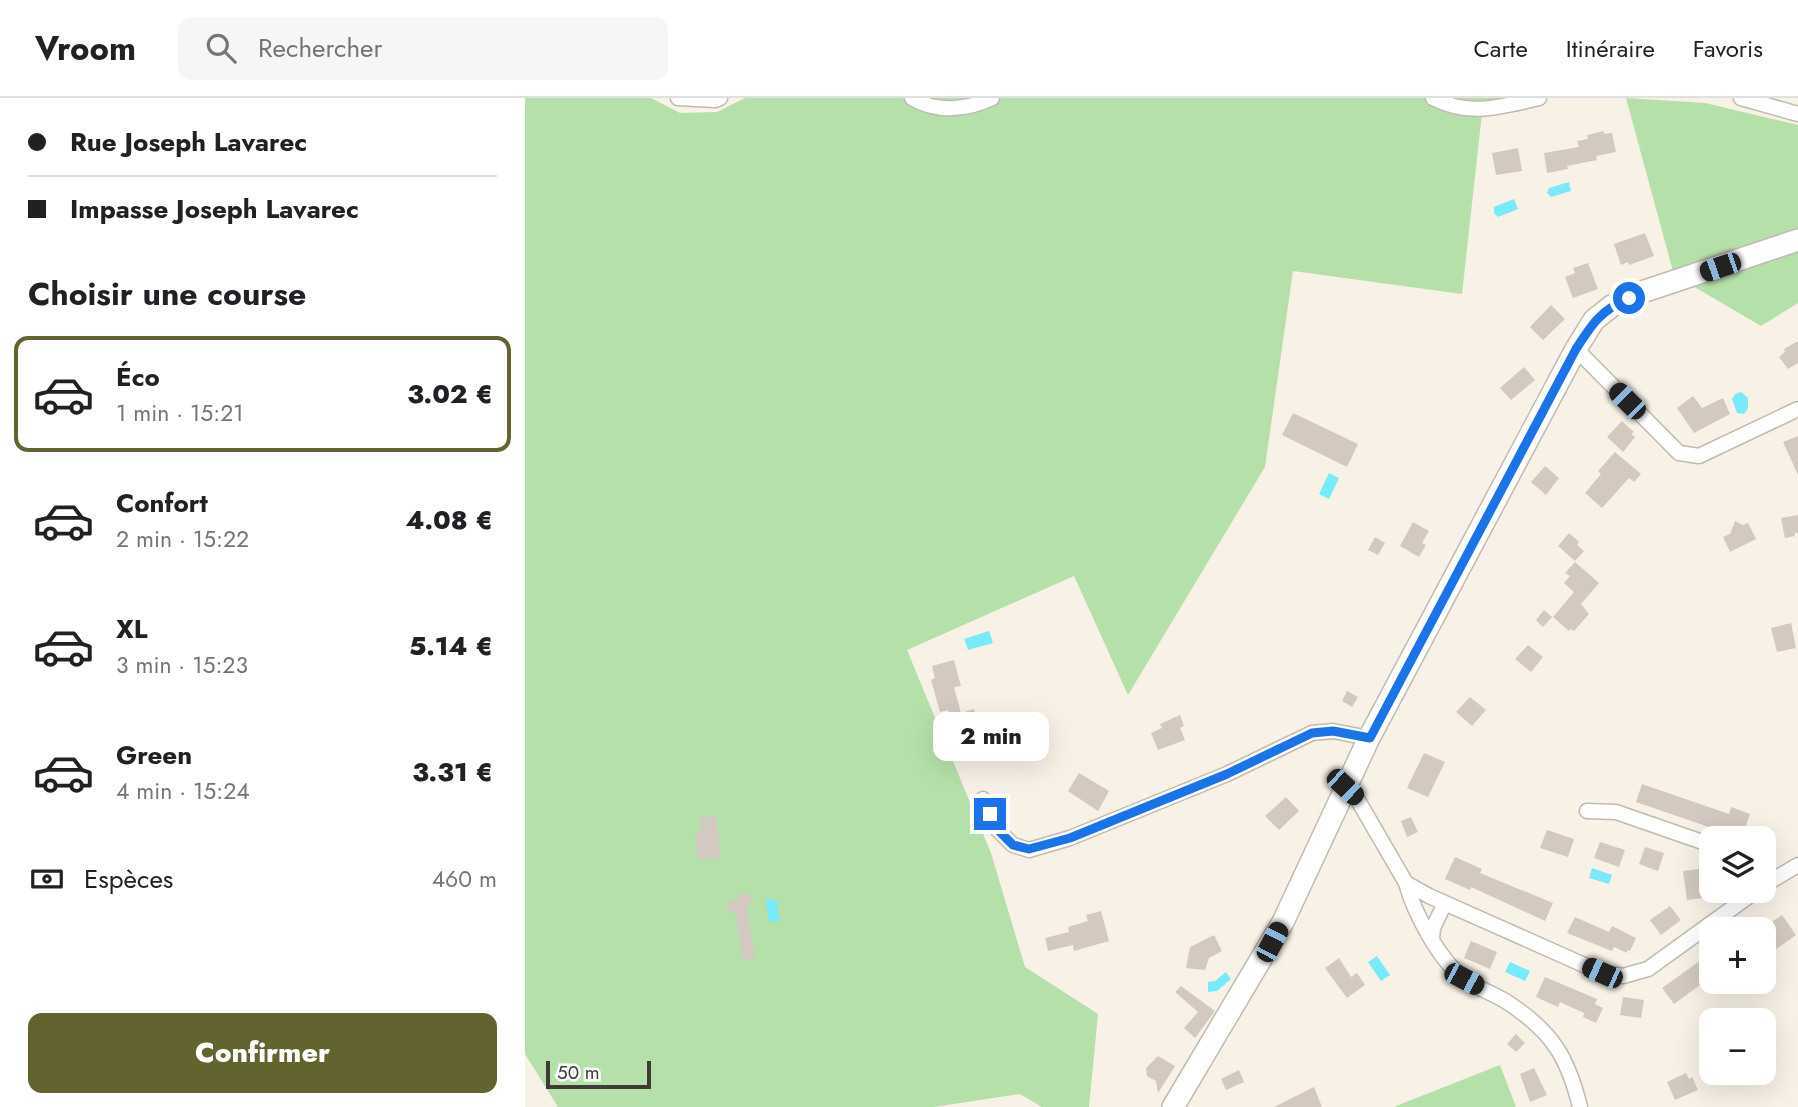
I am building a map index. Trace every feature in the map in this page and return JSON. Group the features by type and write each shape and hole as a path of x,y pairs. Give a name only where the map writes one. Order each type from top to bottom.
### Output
{"street":[{"path":"678,98 720,98"},
{"path":"912,98 935,107 953,108 970,107 992,98"},
{"path":"1433,98 1448,106 1485,110 1539,98"},
{"path":"1741,98 1798,114"},
{"path":"1174,1107 1283,922 1370,738 1576,349 1594,320 1613,304 1645,291 1798,240"},
{"path":"1576,349 1679,453 1699,456 1798,409"},
{"path":"983,799 997,829 1013,845 1029,849 1070,838 1227,774 1312,733 1333,731 1370,738"},
{"path":"1345,787 1356,797 1406,883 1409,896 1442,957 1464,979 1510,1004 1554,1040 1573,1076 1580,1107"},
{"path":"1587,811 1616,812 1699,841"},
{"path":"1778,875 1798,865"},
{"path":"1406,883 1602,973 1623,976 1648,969 1739,903"},
{"path":"1432,939 1433,928 1445,903"}],"green space":[{"path":"525,98 651,98 680,113 717,112 745,98 1504,98 1483,104 1462,294 1293,271 1265,467 1128,695 1074,576 907,650 991,853 1025,967 1098,1014 1089,1107 1042,1107 1020,1094 934,1107 558,1107 525,1054"},
{"path":"1626,98 1705,103 1798,125 1798,303 1761,326 1674,275"},
{"path":"1500,1065 1516,1107 1396,1107 1396,1106"}],"water":[{"path":"1569,182 1571,191 1551,197 1547,193 1549,188"},
{"path":"1514,199 1518,209 1498,217 1494,213 1494,207"},
{"path":"1741,392 1748,398 1748,408 1744,414 1737,413 1732,399 1735,394"},
{"path":"1329,473 1339,478 1329,499 1319,494"},
{"path":"989,631 993,643 968,650 964,639"},
{"path":"1592,868 1612,875 1609,884 1589,878"},
{"path":"767,898 779,902 777,907 780,921 769,922"},
{"path":"1377,956 1390,975 1381,981 1368,962"},
{"path":"1510,962 1530,971 1525,981 1505,972"},
{"path":"1226,972 1231,979 1217,991 1208,992 1208,982 1215,981"}],"building":[{"path":"1604,131 1604,134 1612,133 1616,152 1596,156 1597,160 1567,166 1568,169 1547,173 1544,153 1579,147 1577,141 1588,139 1587,135"},
{"path":"1518,148 1522,171 1496,175 1492,153"},
{"path":"1645,233 1654,256 1629,265 1628,262 1621,265 1614,244"},
{"path":"1588,263 1598,289 1573,298 1565,277 1575,273 1573,268"},
{"path":"1551,305 1565,319 1543,340 1530,327"},
{"path":"1798,341 1798,363 1788,369 1779,357 1785,352 1784,349"},
{"path":"1524,367 1535,380 1511,400 1500,388"},
{"path":"1693,396 1702,408 1723,398 1730,414 1694,433 1677,408"},
{"path":"1293,413 1358,444 1347,467 1282,435"},
{"path":"1622,421 1634,432 1631,434 1635,437 1623,452 1607,437"},
{"path":"1798,436 1798,475 1783,442"},
{"path":"1615,452 1641,474 1634,482 1629,478 1602,508 1585,493 1601,474 1598,471"},
{"path":"1545,466 1559,478 1546,495 1531,482"},
{"path":"1798,515 1798,533 1785,538 1781,518"},
{"path":"1735,521 1743,525 1748,523 1756,539 1730,552 1723,537 1730,534"},
{"path":"1413,522 1429,531 1422,543 1426,545 1419,557 1400,546"},
{"path":"1569,533 1584,551 1575,561 1558,546"},
{"path":"1375,537 1385,543 1378,555 1368,550"},
{"path":"1575,562 1599,583 1581,604 1589,614 1574,631 1569,631 1553,617 1574,592 1564,583 1570,576 1565,573"},
{"path":"1544,610 1552,617 1543,627 1536,620"},
{"path":"1791,623 1796,648 1777,652 1771,628"},
{"path":"1528,645 1543,657 1531,672 1515,659"},
{"path":"954,660 961,686 954,687 961,713 974,709 978,724 954,730 948,710 940,712 931,680 935,678 932,666"},
{"path":"1347,691 1358,697 1352,707 1342,701"},
{"path":"1470,697 1486,710 1472,726 1456,712"},
{"path":"1180,715 1184,726 1180,728 1185,740 1158,750 1151,733 1162,728 1160,724"},
{"path":"1424,753 1445,762 1428,797 1407,788"},
{"path":"1079,773 1109,791 1098,811 1068,791"},
{"path":"1642,784 1729,814 1731,807 1750,814 1746,826 1706,826 1636,802"},
{"path":"1286,797 1299,811 1279,830 1265,816"},
{"path":"716,816 721,858 698,860 695,833 701,832 699,818"},
{"path":"1411,817 1418,832 1407,837 1401,821"},
{"path":"1547,830 1574,839 1568,857 1540,848"},
{"path":"1600,842 1625,850 1619,867 1594,858"},
{"path":"1645,847 1664,853 1658,871 1639,864"},
{"path":"1455,857 1482,869 1480,873 1553,903 1545,921 1471,887 1470,890 1445,879"},
{"path":"1699,869 1699,898 1687,900 1683,871"},
{"path":"740,892 752,896 747,910 755,959 743,961 735,913 727,911 731,899 737,901"},
{"path":"1670,906 1681,920 1661,935 1650,920"},
{"path":"1101,911 1109,941 1074,951 1073,945 1048,951 1045,938 1069,932 1068,927 1088,921 1086,915"},
{"path":"1782,915 1796,935 1776,949 1776,919"},
{"path":"1575,917 1609,932 1612,926 1636,938 1630,951 1627,953 1614,947 1612,951 1567,933"},
{"path":"1214,935 1222,951 1209,958 1205,970 1186,968 1190,947"},
{"path":"1471,941 1497,952 1490,969 1464,958"},
{"path":"1339,958 1351,977 1357,973 1365,985 1347,998 1325,968"},
{"path":"1699,962 1699,986 1674,1004 1662,988"},
{"path":"1545,977 1597,999 1595,1004 1603,1008 1596,1023 1583,1017 1584,1013 1560,1002 1558,1007 1536,997"},
{"path":"1181,986 1215,1011 1195,1038 1184,1028 1198,1012 1175,992"},
{"path":"1623,997 1644,1000 1641,1018 1620,1015"},
{"path":"1516,1034 1525,1043 1516,1052 1507,1044"},
{"path":"1158,1056 1175,1066 1158,1093 1156,1081 1147,1076 1146,1068"},
{"path":"1534,1068 1547,1095 1530,1102 1520,1074"},
{"path":"1239,1070 1244,1082 1226,1090 1221,1079"},
{"path":"1686,1073 1689,1079 1692,1077 1698,1090 1675,1100 1667,1082"},
{"path":"1314,1087 1322,1107 1274,1107"}],"route":[{"path":"990,814 997,829 1013,845 1029,849 1070,838 1227,774 1312,733 1333,731 1370,738 1576,349 1594,320 1613,304 1629,298"}]}
